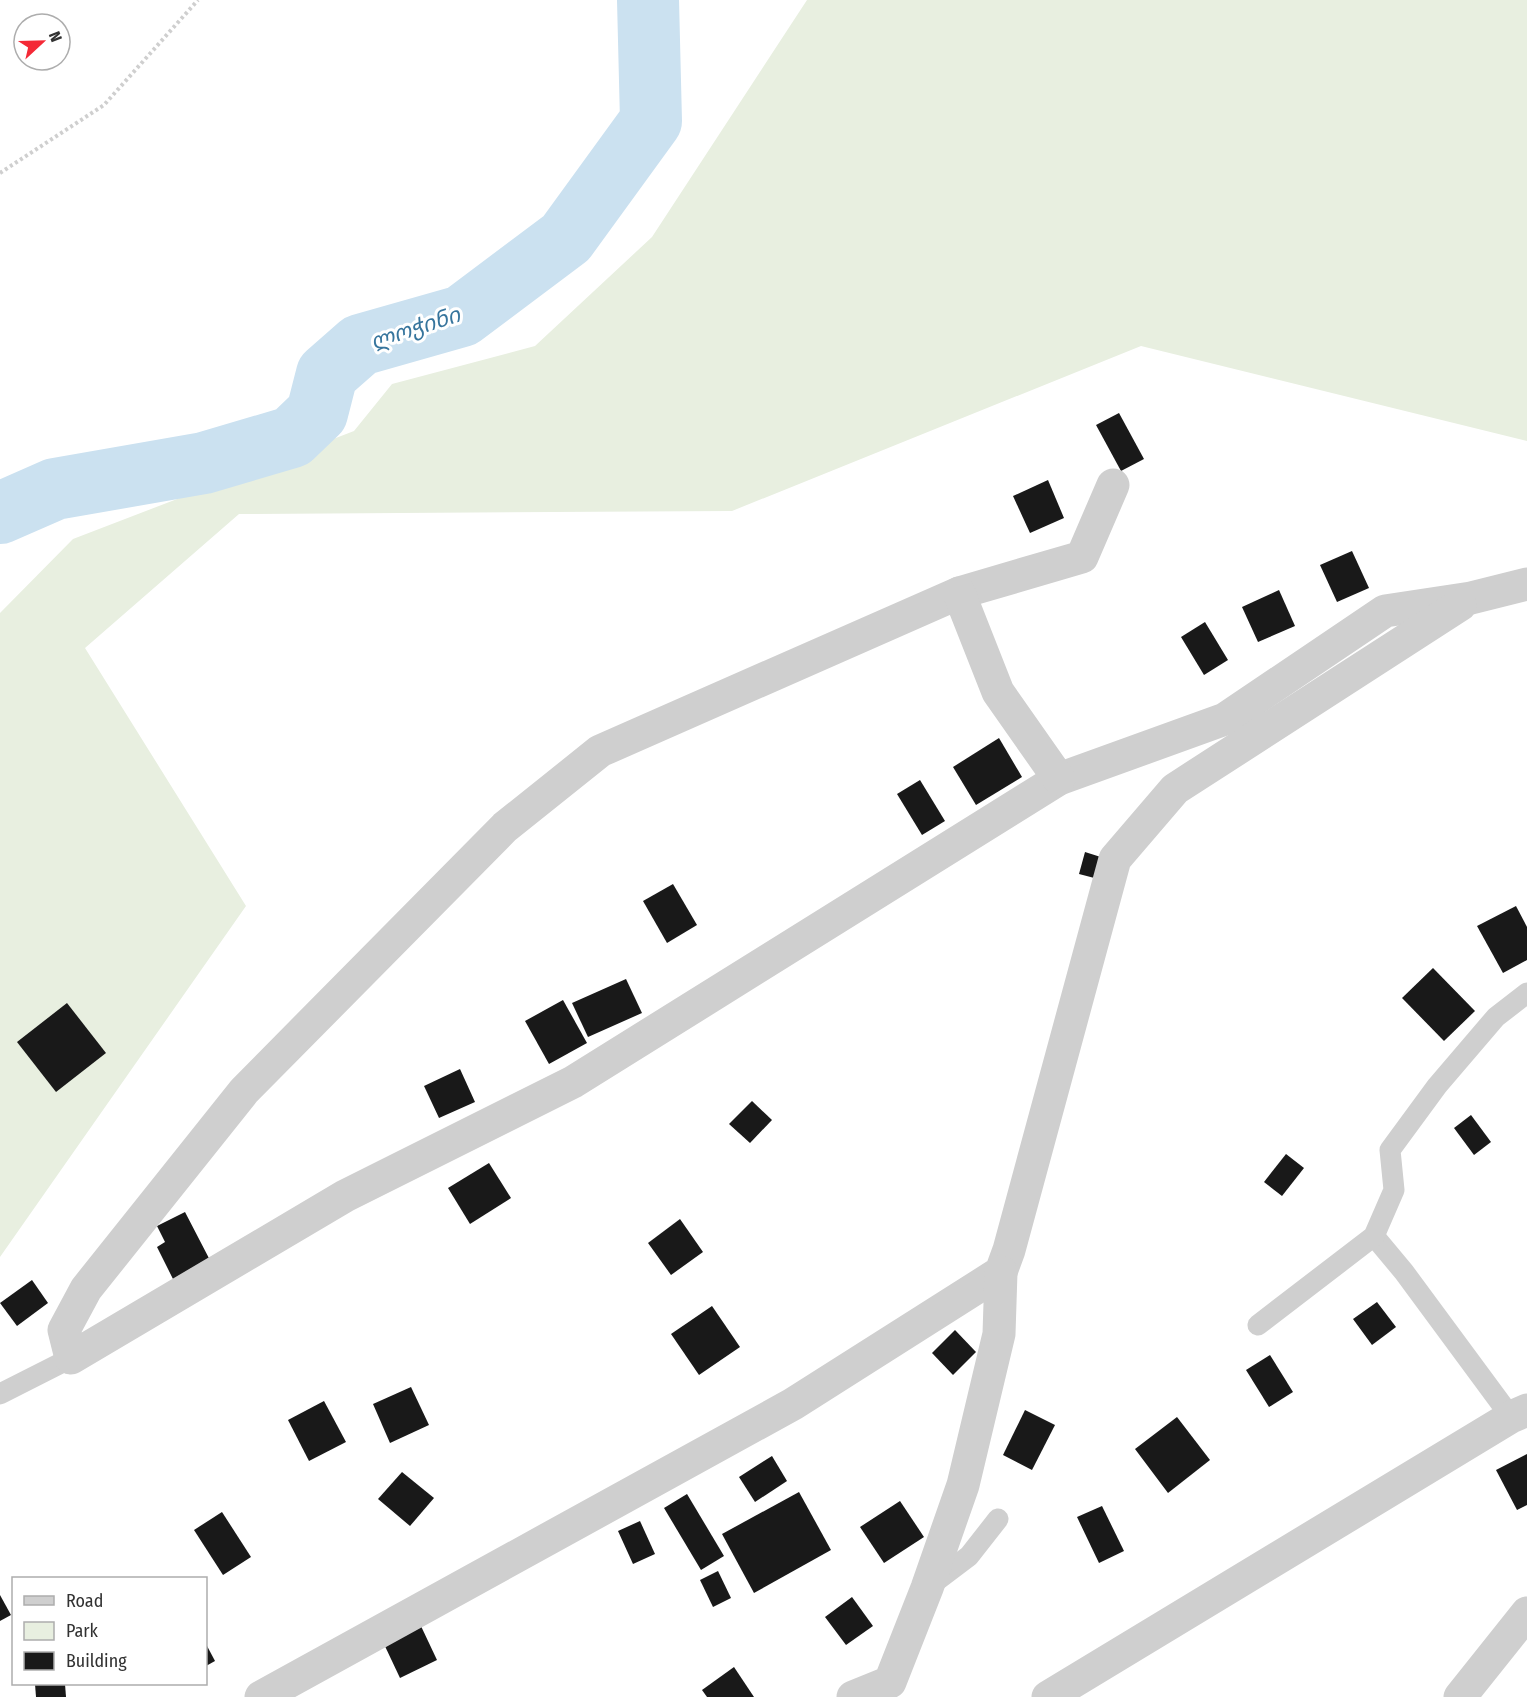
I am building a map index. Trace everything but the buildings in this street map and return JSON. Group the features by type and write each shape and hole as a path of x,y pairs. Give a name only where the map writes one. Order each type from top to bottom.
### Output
{"street":[{"path":"1113,485 1082,558 959,592 600,751 505,827 244,1091 86,1290 64,1330 71,1358 345,1196 573,1082 1059,779 1225,719 1386,611 1471,598 1527,584"},
{"path":"959,592 998,692 1059,779"},
{"path":"853,1697 890,1682 927,1588 963,1485 999,1334 1001,1272 1009,1250 1115,859 1175,789 1471,598"},
{"path":"261,1697 793,1404 1001,1272"},
{"path":"1048,1697 1519,1413"},
{"path":"1460,1697 1527,1613"}],"lane":[{"path":"1258,1325 1374,1236 1394,1190 1390,1150 1437,1086 1496,1017 1527,993"},
{"path":"1374,1236 1519,1413"},
{"path":"0,1394 71,1358"},
{"path":"927,1588 969,1556 998,1519"}],"path":[{"path":"0,173 104,105 198,0"}],"green space":[{"path":"807,0 1527,0 1527,441 1141,346 732,511 239,514 85,648 246,906 0,1257 0,613 73,539 354,431 392,384 535,346 652,237"}],"waterway":[{"name":"ლოჭინი","path":"0,513 55,489 204,463 292,437 317,413 327,374 360,345 462,316 566,238 651,121 648,0"}]}
